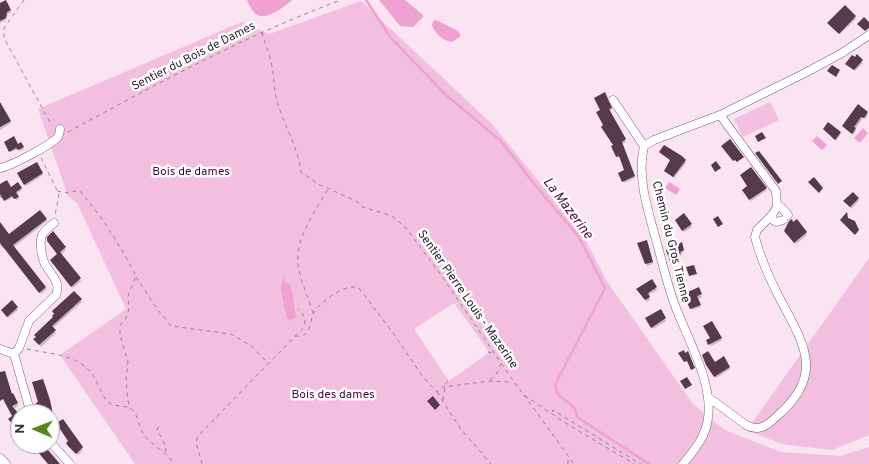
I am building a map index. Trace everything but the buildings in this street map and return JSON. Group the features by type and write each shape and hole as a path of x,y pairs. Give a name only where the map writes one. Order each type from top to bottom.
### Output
{"main road":[{"path":"0,459 5,464"}],"street":[{"path":"613,100 644,146 654,140 720,116 820,65 869,35"},
{"path":"708,397 752,428 768,425 791,403 804,382 806,356 799,335 758,249 755,237 757,230 777,207 776,191 720,116"},
{"path":"0,168 8,167 38,151 59,133"},
{"name":"Chemin du Gros Tienne","path":"644,146 642,177 660,254 675,306 699,366 708,397 708,419 705,432 683,464"},
{"path":"772,215 773,220 776,222 785,218 782,207 777,207"},
{"path":"29,404 17,351 29,321 59,290 58,283 44,264 41,239 43,233 54,223"},
{"path":"0,349 17,351"},
{"path":"60,453 70,464"}],"path":[{"path":"24,0 4,28 4,38 59,133"},
{"name":"Sentier du Bois de Dames","path":"59,133 262,32 299,15 341,0"},
{"name":"Sentier Pierre Louis - Mazerine","path":"262,32 271,64 276,98 299,158 301,172 318,184 356,201 363,207 392,216 406,228 439,272 524,395 638,464"},
{"path":"38,151 59,194 54,223"},
{"path":"295,336 300,337 306,334 311,326 314,313 298,264 298,253 301,240 329,188"},
{"path":"57,191 68,193 79,190 101,216 116,238 136,276 157,309 171,326 231,334 250,345 269,364"},
{"path":"130,409 126,380 128,362 120,335 120,325 126,318 129,309 128,296 136,276"},
{"path":"314,313 343,288 359,288 423,377 437,392 460,428 491,464"},
{"path":"202,464 196,442 198,436 304,327 306,321 298,309"},
{"path":"17,351 68,357 77,361 93,375 111,404 124,406 135,414 144,435 166,453 174,464"},
{"path":"488,352 494,353"},
{"path":"490,381 497,374 501,364"},
{"path":"443,402 445,386 448,380"},
{"path":"437,392 445,386 490,381 514,382"},
{"path":"524,395 574,464"},
{"path":"159,427 157,429 165,445 166,453"},
{"path":"568,456 568,464"}],"green space":[{"path":"361,1 492,124 584,237 606,280 693,404 725,430 781,452 840,456 869,447 869,464 135,464 60,355 126,309 77,203 68,196 38,109 242,22 269,34","holes":["286,278 285,282 291,285 296,310 286,317 280,290 281,284","454,303 488,350 487,354 449,381 414,329"]},
{"path":"770,102 779,120 743,137 734,119"},
{"path":"869,258 869,435 832,450 781,444 747,430"}],"shaded area":[{"path":"247,0 292,0 279,10 260,16 253,11"},
{"path":"379,0 405,0 423,17 413,27 400,26"},
{"path":"436,20 458,31 461,36 452,42 443,39 432,26 433,21"},
{"path":"863,128 868,133 860,143 854,138"},
{"path":"817,136 827,145 822,150 812,141"},
{"path":"669,182 680,189 676,195 665,188"},
{"path":"284,277 286,277 285,282 291,285 294,301 296,317 290,321 286,317 280,287"}],"waterway":[{"name":"La Mazerine","path":"366,0 391,38 445,94 501,141 579,237 605,288 556,383 557,393 572,405 577,417 649,464"}],"park label":[{"name":"Bois de dames","path":"191,173"},
{"name":"Bois des dames","path":"333,396"}]}
